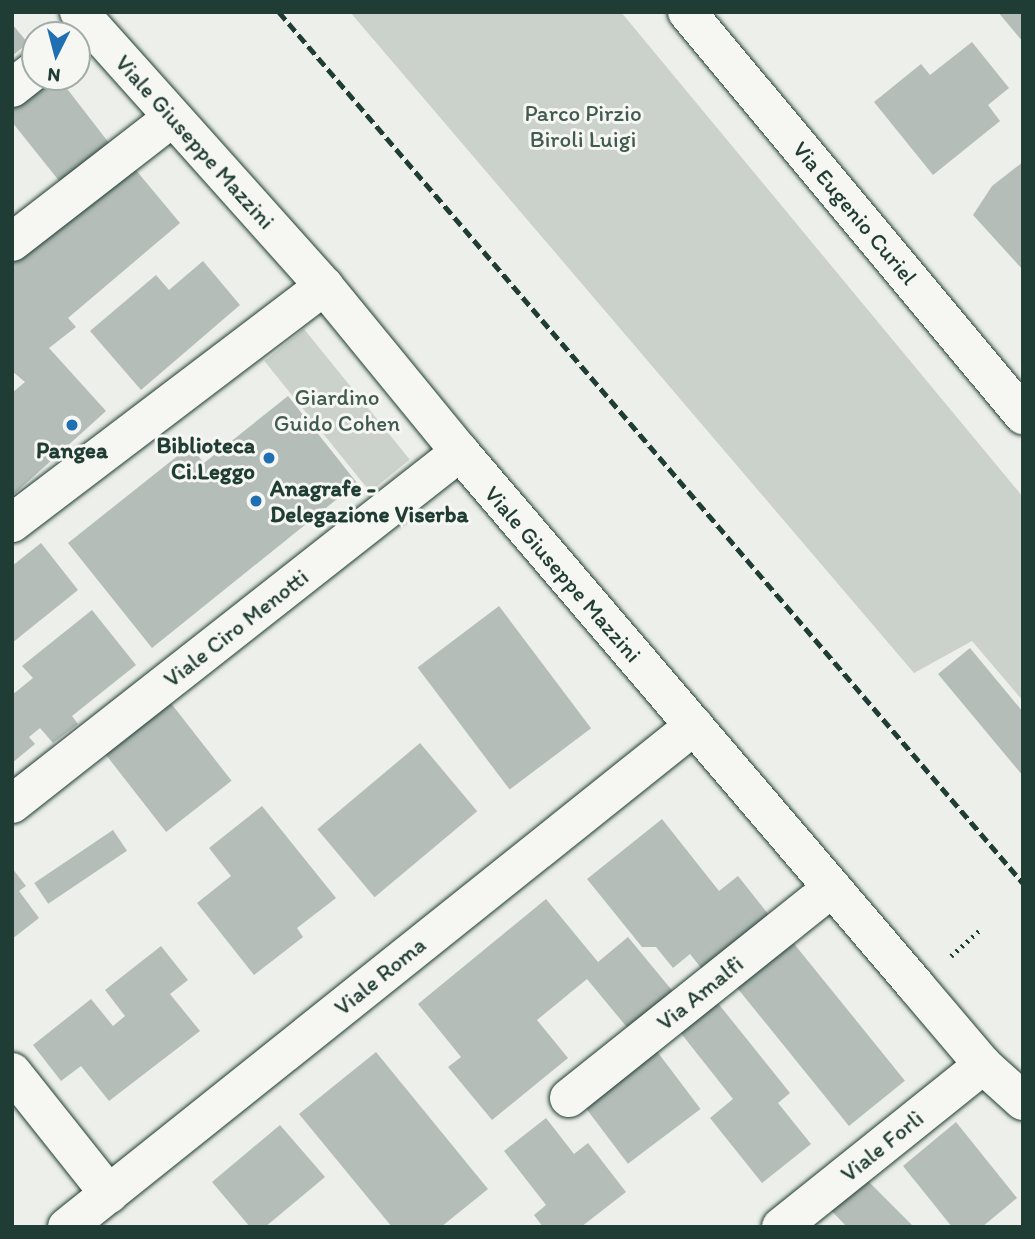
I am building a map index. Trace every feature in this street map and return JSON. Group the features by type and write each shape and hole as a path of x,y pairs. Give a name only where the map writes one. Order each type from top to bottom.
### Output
{"street":[{"name":"Via Eugenio Curiel","path":"687,12 1023,415"},
{"name":"Viale Giuseppe Mazzini","path":"91,34 172,118 324,286 460,452 983,1065 1023,1101"},
{"path":"12,242 172,118"},
{"path":"12,523 324,286"},
{"name":"Viale Ciro Menotti","path":"12,804 460,452"},
{"name":"Viale Roma","path":"67,1227 694,726"},
{"name":"Via Amalfi","path":"569,1098 832,888"},
{"name":"Viale Forlì","path":"781,1227 983,1065"},
{"path":"12,1072 109,1194"}],"green space":[{"name":"Parco Pirzio Biroli Luigi","path":"350,12 621,12 1023,497 1023,701 972,641 914,673"},
{"name":"Giardino Guido Cohen","path":"304,329 410,460 370,492 264,361"}],"building":[{"path":"998,12 1023,12 1023,42"},
{"path":"12,24 21,35 21,49 12,56"},
{"path":"972,42 1009,88 988,105 1000,121 933,175 874,102 921,64 930,75"},
{"path":"31,91 69,91 109,143 60,182 12,122 12,106"},
{"path":"1023,162 1023,270 973,215 992,186"},
{"path":"130,163 180,223 68,318 76,327 49,348 106,411 12,496 12,393 25,382 12,371 12,263"},
{"path":"203,261 240,305 141,390 90,331 156,275 169,290"},
{"path":"288,396 357,483 152,648 68,543 190,446 204,463"},
{"path":"41,543 78,590 12,643 12,566"},
{"path":"499,606 591,728 510,790 418,667"},
{"path":"92,610 136,665 72,716 78,724 53,743 40,728 29,737 35,744 12,763 12,695 33,678 22,666"},
{"path":"970,648 1023,712 1023,776 938,674"},
{"path":"170,702 232,781 166,832 105,753"},
{"path":"420,743 477,811 375,897 317,829"},
{"path":"262,806 336,898 297,928 303,937 254,975 197,903 231,876 209,848"},
{"path":"662,819 719,891 738,876 777,925 710,979 690,954 673,968 656,947 642,947 587,879"},
{"path":"113,830 127,851 48,904 34,883"},
{"path":"12,868 26,886 19,891 39,918 12,939"},
{"path":"546,899 598,962 628,937 675,994 630,1031 587,979 537,1020 568,1058 492,1120 448,1067 461,1057 418,1004"},
{"path":"791,940 905,1081 849,1126 735,985"},
{"path":"161,946 188,980 170,994 200,1031 109,1101 81,1066 61,1081 33,1045 91,999 113,1026 125,1016 105,990"},
{"path":"713,997 790,1093 778,1103 811,1144 762,1183 710,1118 733,1099 676,1027"},
{"path":"653,1046 701,1109 628,1164 580,1101"},
{"path":"376,1052 488,1189 441,1227 392,1227 299,1114"},
{"path":"546,1118 574,1154 588,1143 626,1192 581,1227 543,1227 534,1215 546,1205 504,1151"},
{"path":"956,1122 1017,1198 982,1227 952,1227 903,1166"},
{"path":"280,1125 325,1177 265,1227 250,1227 212,1182"},
{"path":"856,1169 914,1227 847,1227 823,1202"}],"railway":[{"path":"279,12 1023,883"}],"place":[{"name":"Pangea","path":"72,425"},
{"name":"Biblioteca Ci.Leggo","path":"269,458"},
{"name":"Anagrafe - Delegazione Viserba","path":"256,501"}]}
